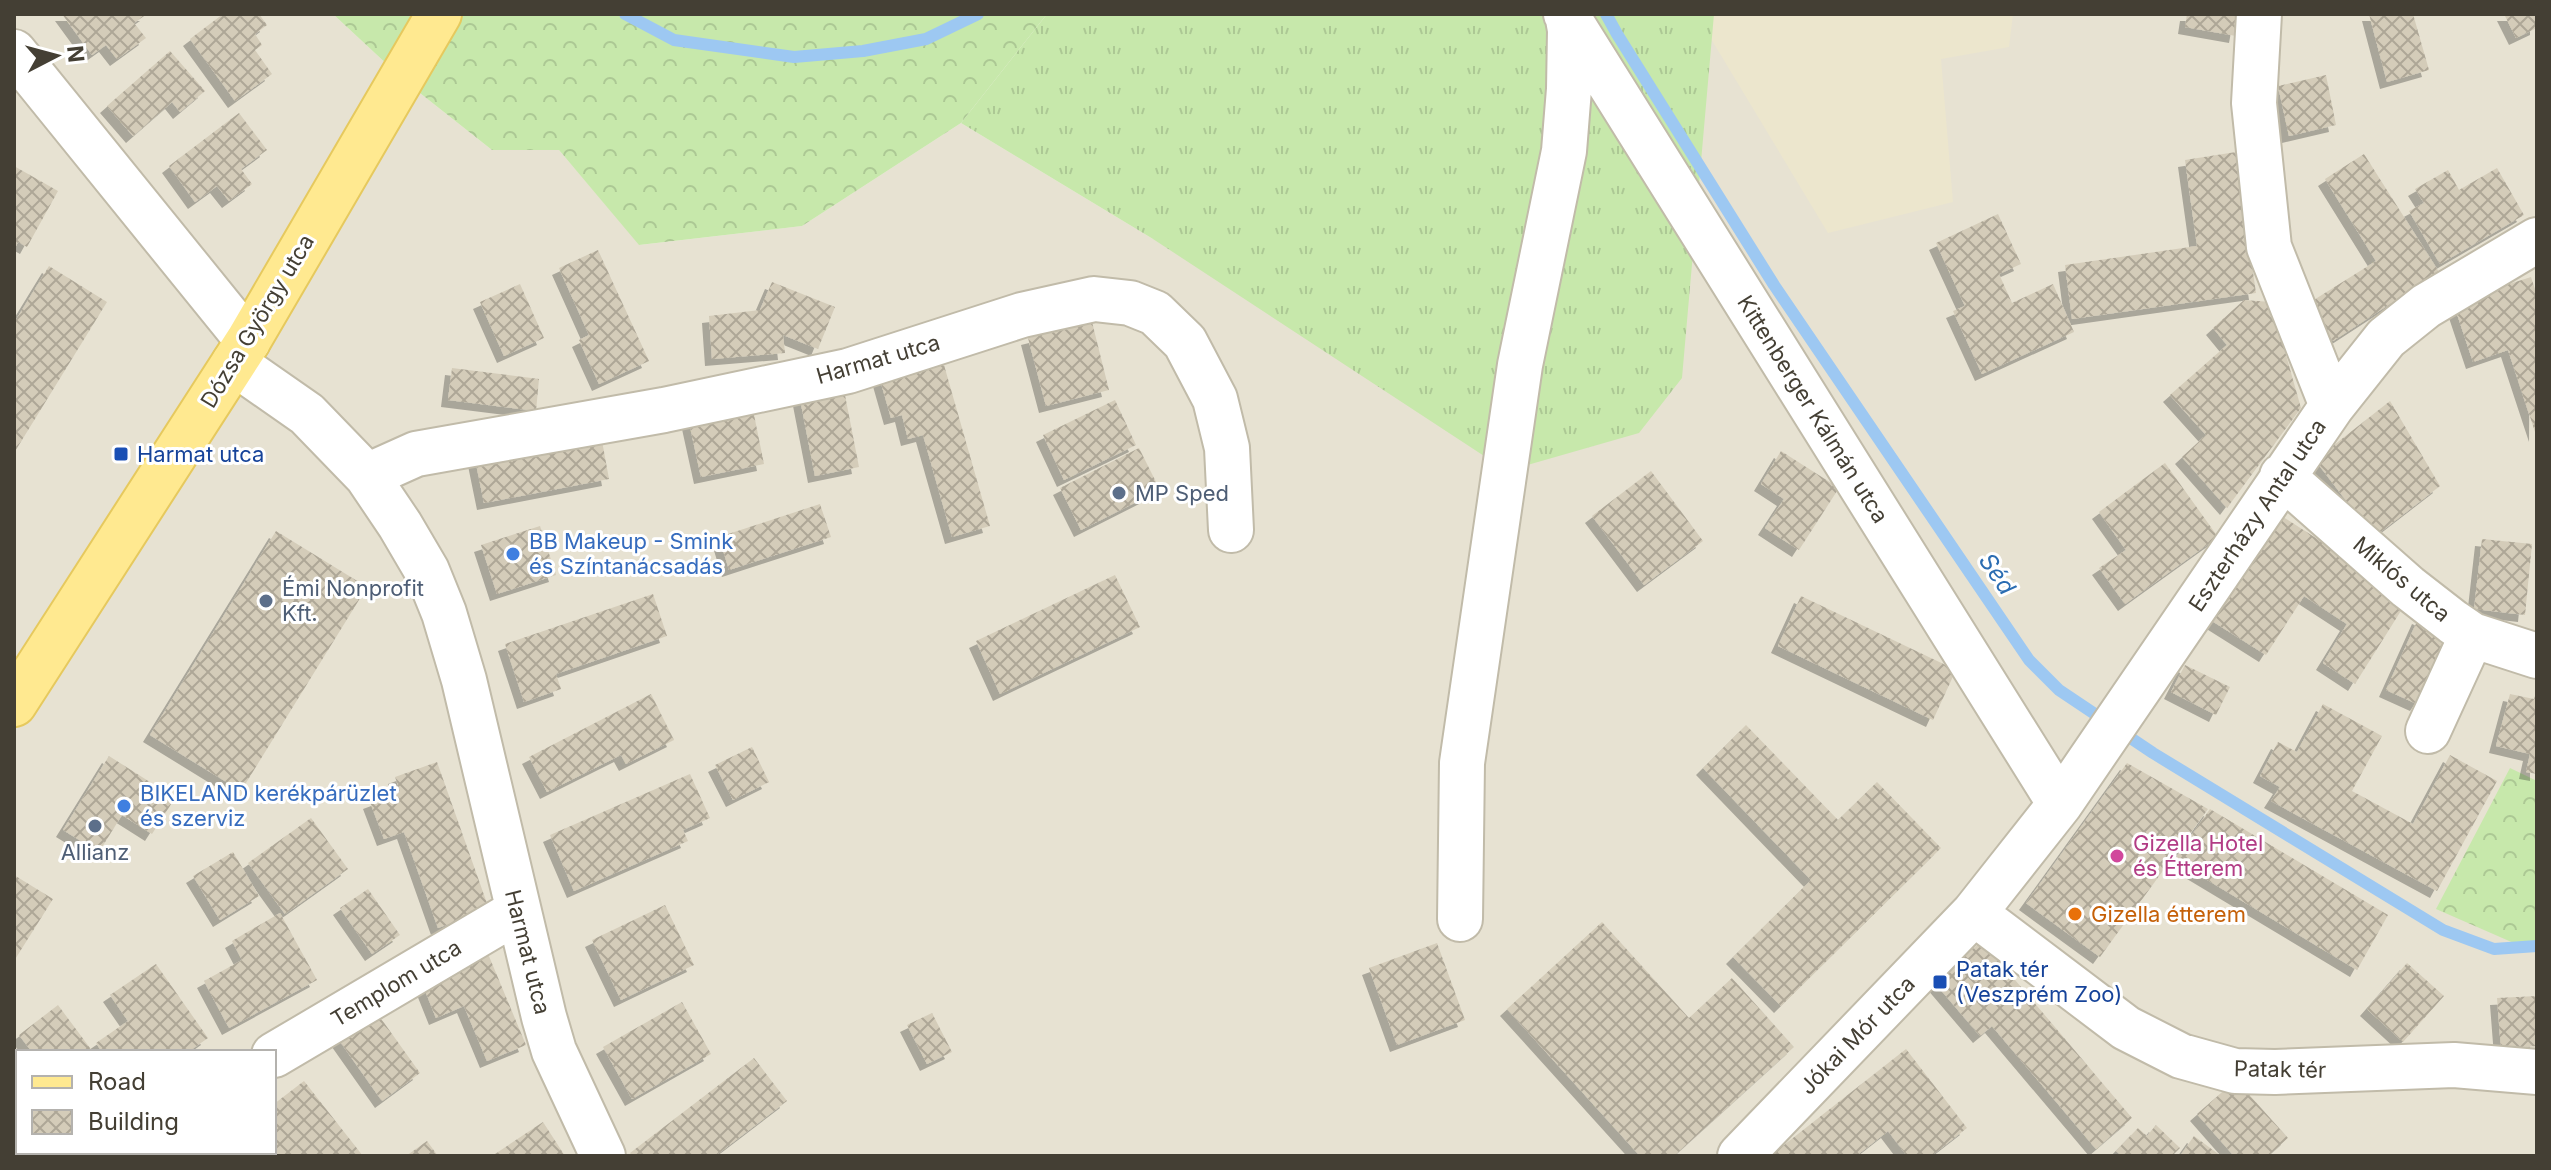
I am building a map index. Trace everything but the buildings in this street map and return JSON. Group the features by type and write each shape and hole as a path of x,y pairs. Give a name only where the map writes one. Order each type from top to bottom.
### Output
{"main road":[{"name":"Dózsa György utca","path":"16,695 241,352 439,14"}],"street":[{"name":"Eszterházy Antal utca","path":"1974,913 2060,804 2332,406 2269,247 2254,103 2259,14"},
{"path":"1460,919 1462,763 1520,365 1564,151 1570,30 1567,15"},
{"name":"Kittenberger Kálmán utca","path":"1567,15 2060,804"},
{"name":"Harmat utca","path":"14,52 241,352 367,476 427,571 444,613 464,680 533,977 554,1051 603,1156"},
{"path":"2332,406 2386,338 2426,306 2537,240"},
{"name":"Harmat utca","path":"367,476 416,454 664,410 848,371 1022,315 1094,299 1130,303 1155,313 1185,342 1215,399 1227,448 1231,530"},
{"name":"Miklós utca","path":"2282,476 2408,587 2472,635 2537,656"},
{"path":"2428,731 2472,635"},
{"name":"Templom utca","path":"276,1054 518,911"},
{"name":"Patak tér","path":"1974,913 2126,1028 2181,1056 2235,1071 2454,1065 2537,1072"},
{"name":"Jókai Mór utca","path":"1740,1156 1974,913"}],"shaded area":[{"path":"14,14 333,14 406,82 492,150 559,150 640,245 802,226 961,123 1153,239 1714,14 2537,14 2537,1156 14,1156"},
{"path":"1696,14 2013,14 2009,47 1941,59 1953,202 1828,233"}],"green space":[{"path":"333,14 1047,14 961,123 802,226 639,245 559,150 492,150 406,82"},
{"path":"1047,14 1714,14 1682,378 1639,433 1507,471 1153,239 961,123"},
{"path":"2510,768 2537,781 2537,941 2516,944 2436,909"}],"waterway":[{"path":"625,14 674,40 794,57 863,51 926,39 978,14"},
{"name":"Séd","path":"1606,14 1774,285 2029,660 2059,690 2153,753 2443,930 2494,949 2537,946"}],"place":[{"name":"Harmat utca","path":"121,454"},
{"name":"MP Sped","path":"1119,493"},
{"name":"BB Makeup - Smink és Színtanácsadás","path":"513,554"},
{"name":"Émi Nonprofit Kft.","path":"266,601"},
{"name":"BIKELAND kerékpárüzlet és szerviz","path":"124,806"},
{"name":"Allianz","path":"95,826"},
{"name":"Gizella Hotel és Étterem","path":"2117,856"},
{"name":"Gizella étterem","path":"2075,914"},
{"name":"Patak tér (Veszprém Zoo)","path":"1940,982"}]}
